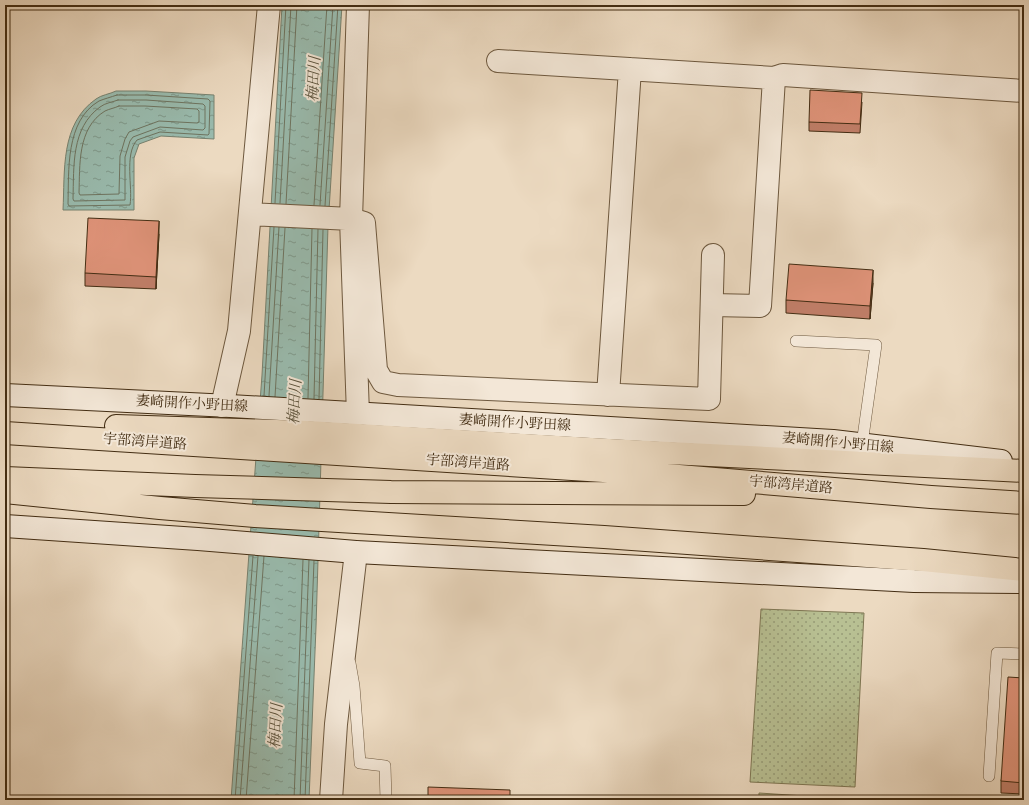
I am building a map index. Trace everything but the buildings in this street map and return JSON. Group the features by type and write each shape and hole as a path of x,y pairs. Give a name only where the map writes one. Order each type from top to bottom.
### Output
{"highway":[{"path":"5,424 175,427 308,432 1024,472"},
{"name":"宇部湾岸道路","path":"5,433 667,475 931,497 1024,503"},
{"name":"宇部湾岸道路","path":"5,478 391,492 931,497"},
{"path":"5,492 255,516 604,537 923,560 1024,570"}],"street":[{"path":"226,406 259,214 269,5"},
{"path":"354,413 344,219 358,5"},
{"path":"498,61 774,78 783,75 1024,91"},
{"path":"608,394 630,69"},
{"path":"712,305 760,306 774,78"},
{"path":"259,214 344,219 364,223 376,370 383,382 398,385 709,399 713,255"},
{"name":"妻崎開作小野田線","path":"5,395 354,413 833,441 1024,464"},
{"path":"5,526 198,539 356,552 914,581 1024,582"},
{"path":"331,800 336,724 356,552"}],"lane":[{"path":"796,341 876,345 862,444"},
{"path":"346,639 354,686 360,763 385,766 386,800"},
{"path":"989,776 997,653 1024,654"}],"green space":[{"path":"761,609 864,613 855,787 750,782"},
{"path":"759,793 865,800 759,800"}],"water":[{"name":"梅田川","path":"282,5 342,5 328,226 316,627 309,800 231,800 262,375"},
{"path":"116,91 146,91 214,95 214,139 161,136 139,144 134,158 134,210 63,210 67,149 70,135 76,121 84,109 100,96"}]}
